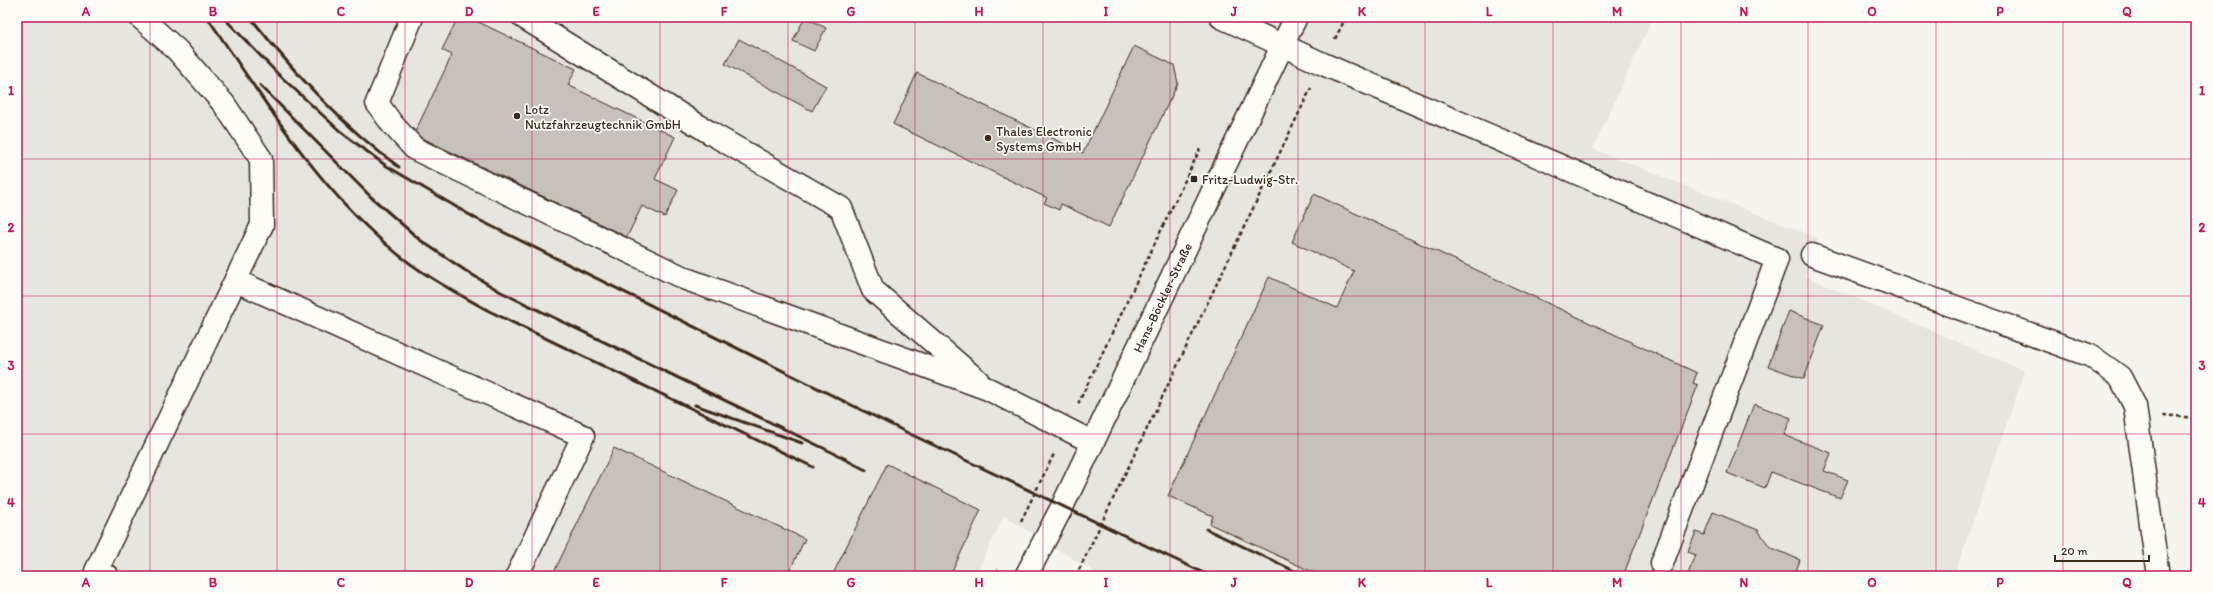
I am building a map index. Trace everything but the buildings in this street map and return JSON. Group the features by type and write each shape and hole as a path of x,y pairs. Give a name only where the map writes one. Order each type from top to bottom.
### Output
{"main road":[{"path":"99,574 262,225 261,158 224,104 177,50 140,17"},
{"path":"412,17 377,103 392,124 415,149 686,279 988,389 1065,430 1092,442"},
{"path":"523,17 712,134 840,208 873,290 988,389"},
{"path":"1221,17 1323,64 1777,259 1662,563"},
{"name":"Hans-Böckler-Straße","path":"1026,576 1296,17"},
{"path":"1812,255 2091,356 2120,377 2135,406 2158,576"},
{"path":"236,281 583,436 517,576"}],"path":[{"path":"1076,576 1346,17"},
{"path":"1018,528 1201,147"},
{"path":"2137,420 2164,415 2196,418"},
{"path":"995,576 1002,562"}],"shaded area":[{"path":"17,17 1354,17 1359,19 1361,17 1653,17 1593,149 1818,238 1805,276 2025,371 1954,576 1091,576 1093,571 1004,516 975,576 17,576"}],"railway":[{"path":"207,17 268,107 312,166 361,221 387,245 411,264 436,281 489,311 813,467"},
{"path":"223,17 277,73 341,132 385,165 475,218 908,433 1210,576"},
{"path":"250,17 284,58 338,116 399,167"},
{"path":"260,85 371,197 420,240 466,271 501,292 846,459"},
{"path":"695,405 802,443"},
{"path":"842,458 866,470"},
{"path":"1206,529 1305,576"}],"place":[{"name":"Lotz Nutzfahrzeugtechnik GmbH","path":"517,116"},
{"name":"Thales Electronic Systems GmbH","path":"988,138"},
{"name":"Fritz-Ludwig-Str.","path":"1194,179"}]}
